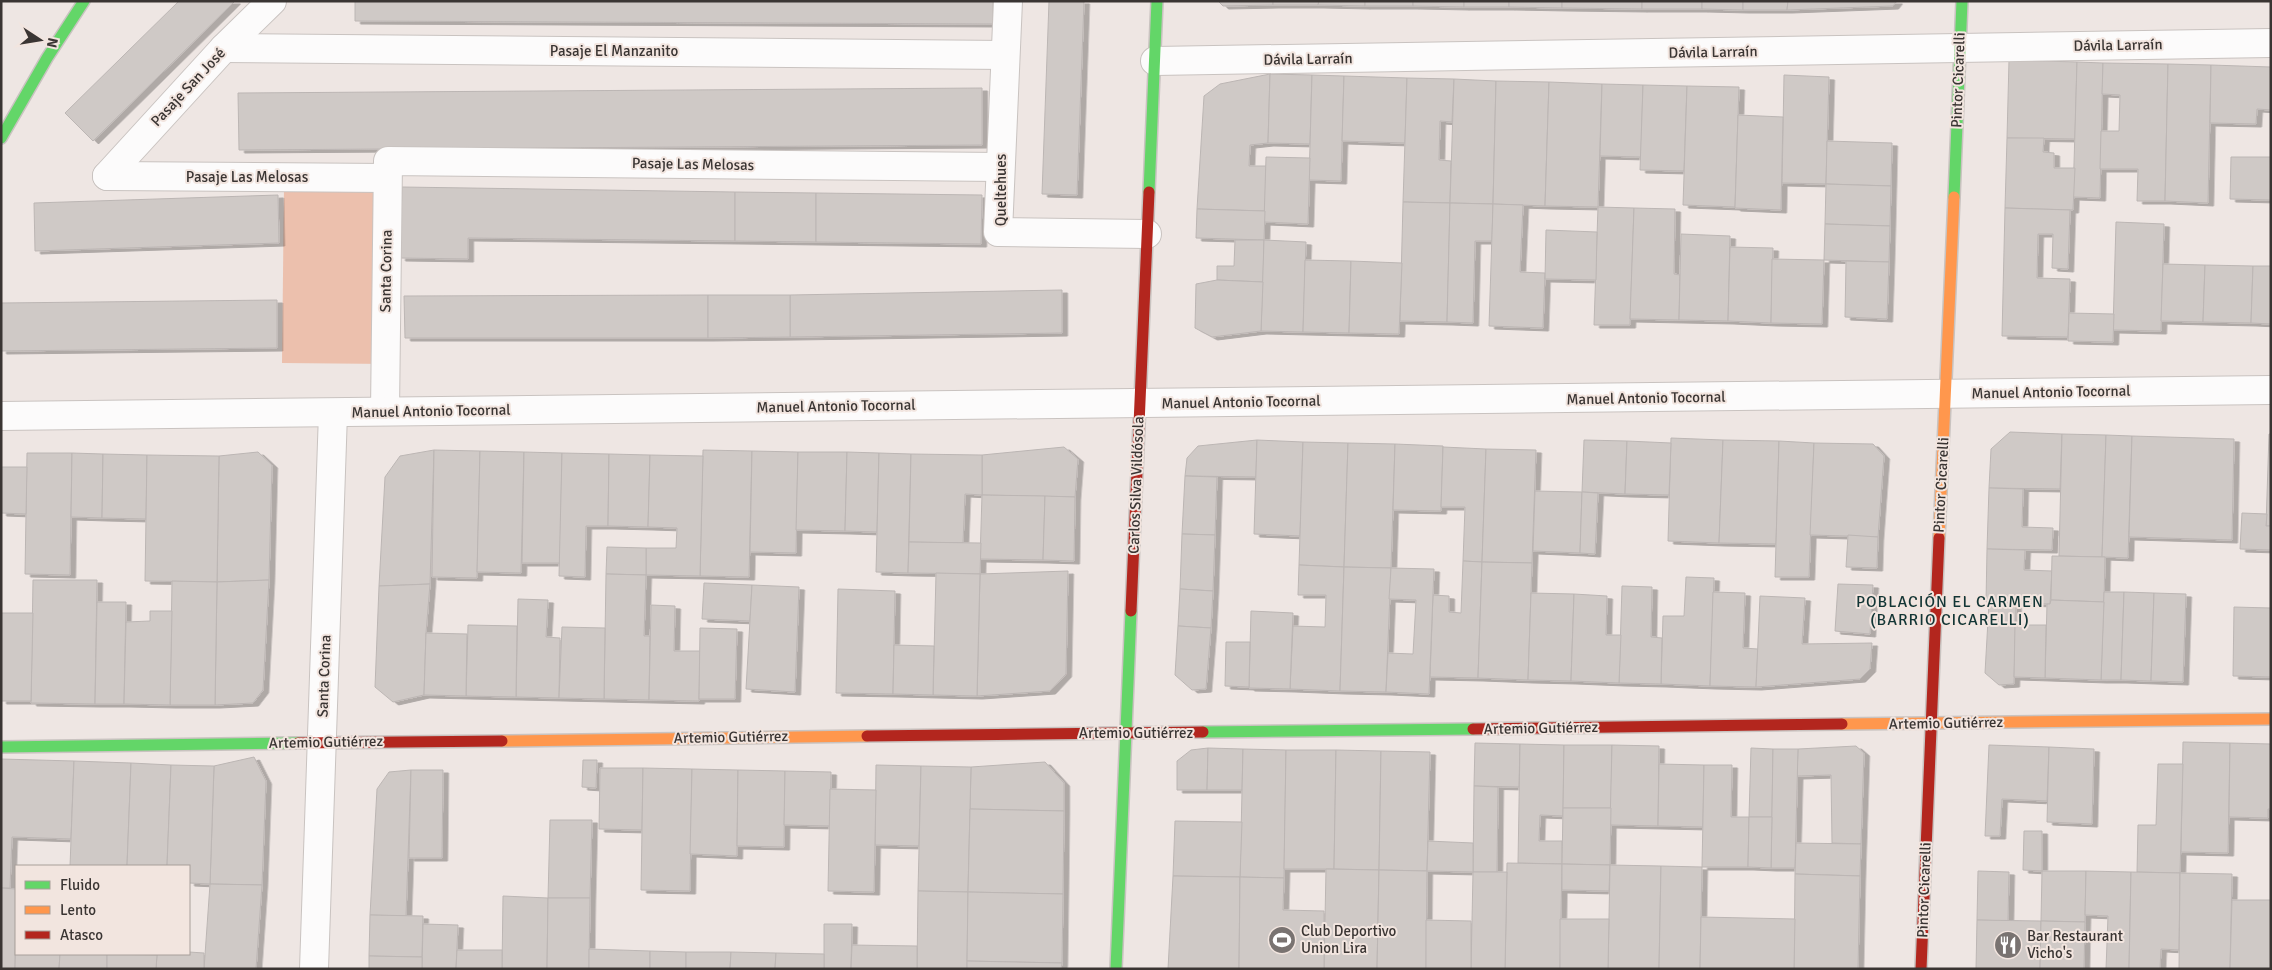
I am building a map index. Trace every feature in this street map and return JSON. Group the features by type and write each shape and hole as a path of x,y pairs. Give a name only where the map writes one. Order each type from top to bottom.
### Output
{"street":[{"path":"1,138 56,43 84,1"},
{"name":"Pasaje San José","path":"107,176 224,48 272,1"},
{"name":"Queltehues","path":"1008,1 999,167 998,232 1147,234"},
{"name":"Carlos Silva Vildósola","path":"1116,969 1157,1"},
{"name":"Pintor Cicarelli","path":"1921,969 1962,1"},
{"name":"Dávila Larraín","path":"1155,61 2271,43"},
{"name":"Pasaje El Manzanito","path":"224,48 1005,55"},
{"name":"Pasaje Las Melosas","path":"107,176 388,169 999,167"},
{"name":"Santa Corina","path":"385,411 388,169"},
{"name":"Manuel Antonio Tocornal","path":"1,416 2271,390"},
{"name":"Santa Corina","path":"314,969 333,413"},
{"name":"Artemio Gutiérrez","path":"1,747 2271,719"}],"shaded area":[{"path":"284,187 392,188 389,364 282,363"}],"building":[{"path":"179,1 235,1 93,141 65,113"},
{"path":"355,1 993,1 993,24 355,21"},
{"path":"1049,1 1084,1 1077,195 1042,194"},
{"path":"1218,1 1273,1 1273,5 1223,6"},
{"path":"1273,1 1319,1 1318,5 1273,5"},
{"path":"1319,1 1365,1 1365,6 1318,5"},
{"path":"1365,1 1413,1 1413,6 1365,6"},
{"path":"1413,1 1464,1 1464,7 1413,6"},
{"path":"1464,1 1509,1 1509,7 1464,7"},
{"path":"1509,1 1562,1 1562,8 1509,7"},
{"path":"1562,1 1642,1 1642,9 1562,8"},
{"path":"1642,1 1702,1 1702,9 1642,9"},
{"path":"1702,1 1743,1 1743,10 1702,9"},
{"path":"1743,1 1788,1 1787,10 1743,10"},
{"path":"1788,1 1897,1 1893,6 1787,10"},
{"path":"2009,60 2077,62 2075,139 2007,138"},
{"path":"2077,62 2103,63 2100,198 2073,197"},
{"path":"2103,63 2168,64 2165,201 2137,201 2138,169 2100,169 2101,131 2119,131 2120,95 2102,94"},
{"path":"2168,64 2211,65 2208,203 2165,201"},
{"path":"2211,65 2271,67 2271,110 2257,109 2256,124 2210,123"},
{"path":"1270,74 1268,143 1250,145 1249,166 1266,166 1265,211 1197,209 1204,96 1220,84"},
{"path":"1270,74 1312,75 1310,144 1268,143"},
{"path":"1312,75 1344,76 1341,181 1309,180"},
{"path":"1784,75 1829,77 1826,184 1782,183"},
{"path":"1344,76 1407,78 1405,143 1342,141"},
{"path":"1407,78 1454,79 1452,122 1440,121 1439,160 1451,161 1450,203 1403,202"},
{"path":"1454,79 1496,81 1493,204 1450,203"},
{"path":"1496,81 1549,82 1545,206 1493,204"},
{"path":"1549,82 1602,84 1598,207 1545,206"},
{"path":"1602,84 1643,85 1641,157 1600,156"},
{"path":"1643,85 1687,86 1684,171 1640,170"},
{"path":"1687,86 1739,87 1735,207 1683,205"},
{"path":"982,88 982,145 239,150 238,93"},
{"path":"1738,115 1783,117 1781,210 1735,208"},
{"path":"2007,138 2044,138 2043,152 2054,153 2054,168 2075,168 2073,210 2005,208"},
{"path":"1827,141 1892,143 1891,186 1826,184"},
{"path":"1266,157 1310,158 1308,224 1264,222"},
{"path":"2231,157 2271,157 2271,200 2230,199"},
{"path":"1826,184 1891,186 1890,226 1825,224"},
{"path":"402,187 735,192 735,241 468,238 468,259 400,258"},
{"path":"735,192 816,193 816,242 735,241"},
{"path":"816,193 982,195 981,244 816,242"},
{"path":"278,195 279,243 35,251 34,203"},
{"path":"1403,202 1450,203 1447,322 1400,321"},
{"path":"1450,203 1493,204 1492,241 1475,241 1473,323 1447,322"},
{"path":"1493,204 1523,205 1520,272 1545,273 1543,328 1489,326"},
{"path":"1598,207 1634,208 1630,325 1594,325"},
{"path":"1634,208 1675,209 1674,274 1680,275 1679,320 1630,319"},
{"path":"2005,208 2070,210 2068,269 2052,268 2053,234 2038,234 2037,278 2070,279 2068,337 2002,336"},
{"path":"1197,209 1265,211 1264,240 1196,238"},
{"path":"2116,222 2164,224 2161,331 2113,330"},
{"path":"1825,224 1890,226 1889,262 1824,260"},
{"path":"1546,230 1597,232 1596,280 1545,279"},
{"path":"1681,234 1730,236 1728,321 1679,320"},
{"path":"1235,240 1264,240 1263,282 1217,280 1217,266 1234,266"},
{"path":"1264,240 1306,242 1303,332 1261,331"},
{"path":"1730,247 1773,248 1771,323 1728,321"},
{"path":"1772,259 1824,260 1822,324 1771,323"},
{"path":"1305,260 1351,261 1349,333 1303,332"},
{"path":"1351,261 1402,263 1399,334 1349,333"},
{"path":"1846,261 1889,262 1887,319 1845,317"},
{"path":"2163,264 2205,265 2203,322 2161,321"},
{"path":"2205,265 2253,266 2251,323 2203,322"},
{"path":"2253,266 2271,266 2271,324 2251,323"},
{"path":"1217,280 1263,282 1261,331 1212,337 1195,328 1196,284"},
{"path":"1062,290 1062,333 790,337 790,295"},
{"path":"708,295 708,338 405,338 404,296"},
{"path":"708,295 790,295 790,337 708,338"},
{"path":"277,300 277,348 1,351 1,303"},
{"path":"2069,313 2114,314 2113,342 2068,341"},
{"path":"2010,432 2062,434 2060,489 1989,488 1991,449"},
{"path":"2062,434 2106,435 2102,557 2059,556"},
{"path":"2269,434 2271,434 2271,526 2266,526"},
{"path":"2106,435 2132,436 2128,558 2102,557"},
{"path":"2132,436 2234,439 2232,540 2129,537"},
{"path":"1671,438 1723,440 1719,543 1668,541"},
{"path":"1257,440 1256,477 1185,476 1187,458 1198,446"},
{"path":"1257,440 1303,442 1300,536 1254,534"},
{"path":"1584,440 1627,441 1625,494 1582,492"},
{"path":"1723,440 1779,441 1776,544 1719,543"},
{"path":"1627,441 1671,443 1669,495 1625,494"},
{"path":"1779,441 1814,443 1809,577 1775,577"},
{"path":"1303,442 1348,443 1344,567 1299,565"},
{"path":"1348,443 1395,444 1391,568 1344,567"},
{"path":"1814,443 1873,444 1884,456 1878,537 1810,535"},
{"path":"1395,444 1443,446 1441,511 1393,510"},
{"path":"1064,447 1078,459 1075,497 982,495 982,455"},
{"path":"1443,447 1486,449 1482,562 1463,561 1465,507 1441,507"},
{"path":"1486,449 1536,450 1532,563 1482,562"},
{"path":"434,450 430,584 379,586 385,477 400,456"},
{"path":"434,450 480,451 477,578 432,577"},
{"path":"703,450 752,451 749,577 700,576"},
{"path":"480,451 524,452 521,573 477,572"},
{"path":"752,451 798,452 796,553 750,552"},
{"path":"258,452 272,465 269,580 217,582 219,456"},
{"path":"524,452 562,453 560,563 522,563"},
{"path":"798,452 847,452 845,531 796,530"},
{"path":"847,452 879,453 877,532 845,531"},
{"path":"27,453 72,453 70,575 25,574"},
{"path":"72,453 103,454 102,518 71,517"},
{"path":"562,453 609,454 608,526 586,526 585,577 559,576"},
{"path":"879,453 911,454 908,573 876,572"},
{"path":"103,454 147,455 146,519 102,518"},
{"path":"609,454 650,455 648,527 608,526"},
{"path":"911,454 982,455 982,495 965,494 963,543 909,542"},
{"path":"147,455 219,456 217,582 145,581"},
{"path":"650,455 703,456 700,576 646,575 646,548 676,548 677,528 648,527"},
{"path":"1,467 27,467 26,514 1,513"},
{"path":"1185,476 1217,477 1215,535 1182,534"},
{"path":"1989,488 2023,489 2022,527 2053,528 2052,550 1987,549"},
{"path":"1535,491 1582,492 1580,553 1533,551"},
{"path":"1582,492 1598,493 1595,554 1580,553"},
{"path":"982,495 1045,496 1043,560 980,559"},
{"path":"1045,496 1075,497 1074,561 1043,560"},
{"path":"2242,513 2267,514 2266,526 2271,526 2271,550 2240,549"},
{"path":"1182,534 1215,535 1213,591 1180,589"},
{"path":"1848,535 1878,537 1877,568 1846,567"},
{"path":"909,542 981,543 980,574 908,573"},
{"path":"607,547 646,548 646,575 606,574"},
{"path":"1987,549 2025,550 2024,570 2052,571 2050,604 1986,602"},
{"path":"2052,556 2105,557 2104,602 2051,600"},
{"path":"1463,561 1482,562 1478,678 1430,677 1433,595 1449,596 1449,612 1461,613"},
{"path":"1482,562 1532,563 1528,680 1478,678"},
{"path":"1299,565 1344,567 1340,691 1290,689 1293,626 1325,627 1326,595 1298,595"},
{"path":"1344,567 1391,568 1386,692 1340,691"},
{"path":"1391,568 1434,569 1429,694 1386,692 1388,653 1413,654 1416,600 1389,599"},
{"path":"1068,571 1066,674 1050,691 977,696 980,574"},
{"path":"936,573 980,574 977,696 933,695"},
{"path":"606,574 646,575 644,636 650,636 649,700 604,699"},
{"path":"1686,577 1714,578 1710,686 1661,684 1663,616 1684,616"},
{"path":"33,580 97,580 95,704 31,703"},
{"path":"269,580 263,690 253,703 215,705 217,582"},
{"path":"172,581 217,582 215,705 170,705"},
{"path":"704,583 752,585 750,621 702,619"},
{"path":"430,584 424,695 393,702 375,687 379,586"},
{"path":"1838,584 1873,585 1870,634 1835,631"},
{"path":"752,585 799,587 795,692 746,689"},
{"path":"1622,586 1652,587 1651,637 1662,638 1661,684 1619,683"},
{"path":"838,589 895,591 893,694 836,693"},
{"path":"1180,589 1213,591 1211,628 1178,626"},
{"path":"1713,592 1745,593 1743,648 1758,649 1756,687 1710,686"},
{"path":"2104,592 2124,592 2121,680 2101,680"},
{"path":"2124,592 2154,593 2151,681 2121,680"},
{"path":"1531,593 1574,594 1571,681 1528,680"},
{"path":"2154,593 2186,594 2183,682 2151,681"},
{"path":"1574,594 1607,596 1606,635 1621,635 1619,683 1571,681"},
{"path":"1760,596 1805,598 1802,644 1872,643 1870,669 1860,679 1756,687"},
{"path":"518,599 548,600 546,637 560,638 559,698 516,697"},
{"path":"2051,600 2104,602 2101,680 2045,678 2047,604 2050,604"},
{"path":"97,602 126,602 124,704 95,704"},
{"path":"1989,602 2016,603 2014,684 1999,685 1985,673"},
{"path":"651,605 675,606 674,651 700,651 699,701 649,700"},
{"path":"2234,607 2271,608 2271,677 2233,676"},
{"path":"150,611 172,611 170,705 124,704 126,622 150,621"},
{"path":"1251,611 1293,613 1290,689 1249,688"},
{"path":"1,613 33,613 31,701 1,701"},
{"path":"468,625 517,626 516,697 466,696"},
{"path":"2015,625 2046,625 2045,678 2014,677"},
{"path":"1178,626 1211,628 1206,689 1192,690 1175,675"},
{"path":"562,627 605,628 604,699 559,698"},
{"path":"700,628 737,629 735,699 699,699"},
{"path":"426,633 467,634 466,696 424,695"},
{"path":"1226,642 1250,642 1249,687 1225,686"},
{"path":"894,645 934,646 933,695 893,694"},
{"path":"2183,742 2230,743 2228,853 2181,852"},
{"path":"1475,743 1520,744 1519,787 1474,786"},
{"path":"2230,743 2271,744 2271,809 2268,809 2268,818 2229,817"},
{"path":"1520,744 1564,745 1563,816 1540,815 1539,841 1562,841 1562,864 1518,863"},
{"path":"1564,745 1612,745 1611,808 1563,808"},
{"path":"1612,745 1659,746 1658,826 1610,825"},
{"path":"1989,745 2049,747 2047,801 2002,799 2000,836 1985,836"},
{"path":"1856,746 1864,753 1861,844 1832,843 1831,775 1797,776 1798,749"},
{"path":"2049,747 2094,749 2092,824 2047,822"},
{"path":"1208,748 1207,790 1177,790 1177,761 1191,750"},
{"path":"1208,748 1243,749 1242,790 1207,790"},
{"path":"1751,748 1773,749 1772,817 1749,817"},
{"path":"1243,749 1286,750 1284,878 1240,877"},
{"path":"1773,749 1798,749 1795,868 1771,868"},
{"path":"1286,750 1336,750 1334,869 1284,869"},
{"path":"1336,750 1381,751 1379,870 1334,869"},
{"path":"1381,751 1430,752 1427,871 1379,870"},
{"path":"254,757 266,781 262,885 210,884 214,766"},
{"path":"1,759 74,761 71,839 12,837 10,888 1,888"},
{"path":"583,760 597,760 596,788 582,787"},
{"path":"74,761 131,763 127,865 70,865"},
{"path":"1045,762 1064,783 1064,811 970,809 971,767"},
{"path":"131,763 171,765 167,865 127,865"},
{"path":"1659,764 1704,765 1703,827 1658,826"},
{"path":"2158,764 2183,764 2180,873 2137,872 2138,825 2156,825"},
{"path":"171,765 214,766 210,884 190,883 190,865 167,865"},
{"path":"876,765 921,766 919,846 875,845"},
{"path":"1704,765 1732,765 1731,817 1749,817 1748,867 1702,867"},
{"path":"921,766 971,767 968,892 918,891"},
{"path":"600,768 643,768 642,830 599,829"},
{"path":"643,768 692,769 690,891 641,890"},
{"path":"692,769 738,770 737,856 690,854"},
{"path":"411,770 406,916 370,915 377,789 389,772"},
{"path":"411,770 443,770 442,858 409,858"},
{"path":"738,770 785,771 784,847 737,846"},
{"path":"785,771 831,772 830,826 784,825"},
{"path":"1474,786 1498,787 1497,872 1473,872"},
{"path":"830,789 876,790 874,892 828,891"},
{"path":"1563,808 1611,808 1610,865 1562,864"},
{"path":"970,809 1064,811 1063,894 968,892"},
{"path":"1749,817 1772,817 1771,868 1748,867"},
{"path":"550,820 592,820 590,898 548,898"},
{"path":"1175,821 1242,822 1240,877 1173,876"},
{"path":"2024,831 2042,831 2042,871 2023,870"},
{"path":"1428,841 1473,843 1473,872 1427,871"},
{"path":"1796,843 1861,844 1860,876 1795,874"},
{"path":"1507,863 1562,864 1560,969 1505,969"},
{"path":"1562,864 1610,865 1609,891 1562,890"},
{"path":"1610,865 1661,866 1659,969 1608,969"},
{"path":"1661,866 1702,867 1700,969 1659,969"},
{"path":"1326,869 1379,870 1377,969 1324,969"},
{"path":"1379,870 1427,871 1426,969 1377,969"},
{"path":"1978,871 2009,872 2008,921 1977,920"},
{"path":"2042,871 2086,871 2085,922 2041,921"},
{"path":"2086,871 2131,872 2129,969 2106,969 2108,916 2085,915"},
{"path":"1473,872 1507,872 1505,969 1471,969"},
{"path":"2131,872 2180,873 2179,950 2161,949 2160,969 2129,969"},
{"path":"2180,873 2232,874 2230,969 2179,969"},
{"path":"1795,874 1860,876 1858,969 1794,969"},
{"path":"1173,876 1240,877 1239,969 1168,969"},
{"name":"Club Deportivo Union Lira","path":"1240,877 1284,878 1283,910 1324,911 1324,969 1239,969"},
{"path":"210,884 262,885 256,969 204,969"},
{"path":"1,888 15,889 15,969 1,969"},
{"path":"918,891 968,892 967,969 917,969"},
{"path":"968,892 1063,894 1062,963 967,961"},
{"path":"503,896 548,898 547,969 502,969"},
{"path":"548,898 590,898 589,969 547,969"},
{"path":"2232,900 2271,900 2271,969 2230,969"},
{"path":"370,915 423,916 422,957 369,956"},
{"path":"1701,917 1795,919 1794,969 1700,969"},
{"path":"1560,919 1609,919 1608,969 1560,969"},
{"path":"1426,920 1471,921 1471,969 1426,969"},
{"name":"Bar Restaurant Vicho's","path":"1977,920 2041,921 2040,969 1976,969"},
{"path":"2041,921 2085,922 2084,969 2040,969"},
{"path":"423,924 458,925 456,969 422,969"},
{"path":"824,924 852,924 851,969 824,969"},
{"path":"852,945 917,946 917,969 851,969"},
{"path":"589,949 650,951 650,969 589,969"},
{"path":"457,950 502,950 502,969 456,969"},
{"path":"650,951 686,952 686,969 650,969"},
{"path":"190,952 204,953 204,969 156,969 157,955 190,955"},
{"path":"686,952 731,952 730,969 686,969"},
{"path":"731,952 776,953 775,969 730,969"},
{"path":"776,953 824,954 824,969 775,969"},
{"path":"15,955 60,955 59,969 15,969"},
{"path":"60,955 107,955 107,969 59,969"},
{"path":"107,955 157,955 156,969 107,969"},
{"path":"369,956 422,957 422,969 369,969"},
{"path":"967,961 1062,963 1061,969 967,969"}],"traffic: fast":[{"path":"1,138 47,58 84,1"},
{"path":"1149,192 1157,1"},
{"path":"1954,197 1962,1"},
{"path":"1116,969 1131,611"},
{"path":"1203,732 1473,729"},
{"path":"1,747 298,743"}],"traffic: slow":[{"path":"1939,538 1954,197"},
{"path":"1842,724 2271,719"},
{"path":"502,741 867,736"}],"traffic: jam":[{"path":"1131,611 1149,192"},
{"path":"1921,969 1939,538"},
{"path":"1473,729 1842,724"},
{"path":"867,736 1203,732"},
{"path":"298,743 502,741"}],"place":[{"name":"Club Deportivo Union Lira","path":"1282,940"},
{"name":"Bar Restaurant Vicho's","path":"2008,945"}],"district":[{"name":"POBLACIÓN EL CARMEN (BARRIO CICARELLI)","path":"1950,610"}]}
